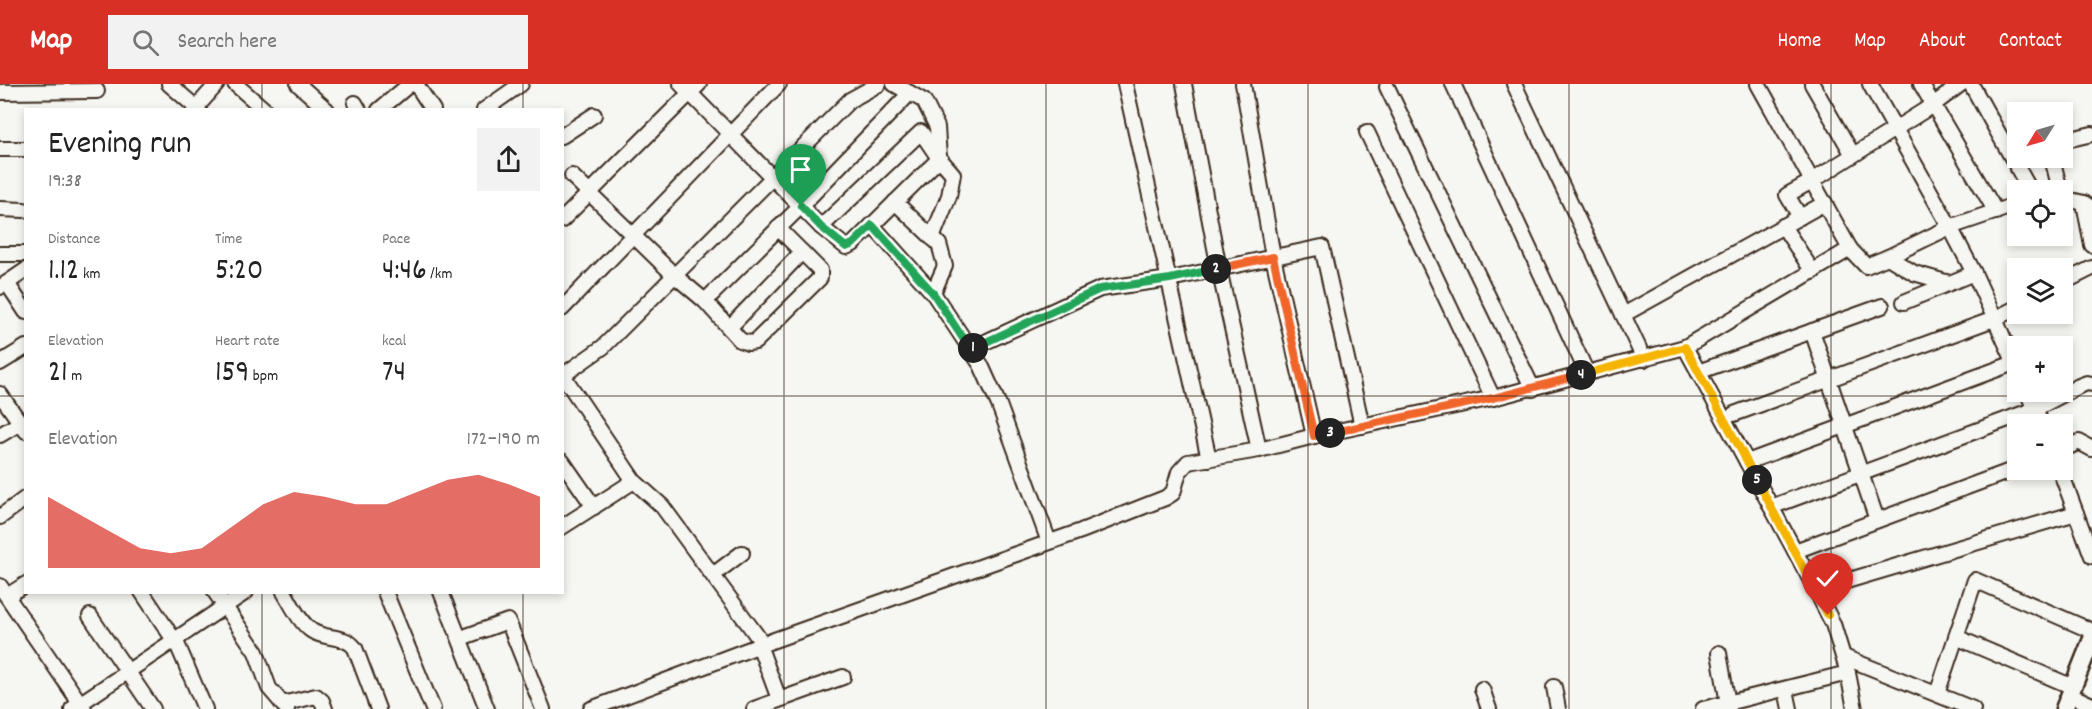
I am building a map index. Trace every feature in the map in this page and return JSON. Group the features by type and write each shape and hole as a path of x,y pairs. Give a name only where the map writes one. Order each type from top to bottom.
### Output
{"main road":[{"path":"2080,700 2092,639"},
{"path":"2064,709 2080,700 2092,668"}],"street":[{"path":"169,84 195,108"},
{"path":"197,108 217,84"},
{"path":"235,84 263,108"},
{"path":"298,84 325,108"},
{"path":"381,108 410,84"},
{"path":"416,84 432,108"},
{"path":"486,108 521,84"},
{"path":"564,307 779,84"},
{"path":"564,374 603,347 850,100 879,84"},
{"path":"564,218 690,87 730,134 821,227 846,247 853,244 939,158 937,127 924,101 894,84"},
{"path":"1125,84 1209,459"},
{"path":"1184,84 1219,269 1259,450"},
{"path":"1243,84 1273,257 1314,436"},
{"path":"1453,84 1587,373"},
{"path":"1514,84 1644,359"},
{"path":"1758,84 1850,249 1866,266 1950,227 2007,208"},
{"path":"1812,84 1853,155"},
{"path":"1870,84 1950,227 1974,273 2007,346"},
{"path":"1921,84 1996,212"},
{"path":"1800,217 1787,195 1933,105 1961,84"},
{"path":"1971,84 2024,180"},
{"path":"1387,87 1533,389"},
{"path":"0,92 97,91"},
{"path":"705,301 910,93"},
{"path":"564,135 594,115"},
{"path":"821,227 921,132 953,174 949,196 932,238"},
{"path":"1367,132 1493,398"},
{"path":"2073,138 2092,134"},
{"path":"0,149 24,149"},
{"path":"572,176 674,275 705,301 740,340 748,343 755,342 820,278 820,270 778,228"},
{"path":"2073,201 2088,206 2092,245"},
{"path":"895,202 939,244 945,266 933,293"},
{"path":"1623,315 1825,203"},
{"path":"0,209 24,210"},
{"path":"872,225 933,293 981,365 999,405 1049,542"},
{"path":"1783,226 1813,272"},
{"path":"970,349 1100,289 1170,279 1322,247 1362,426"},
{"path":"591,709 1165,498 1173,493 1179,472 1188,462 1259,450 1533,389 1685,347 1850,249"},
{"path":"729,328 802,252"},
{"path":"0,254 24,254"},
{"path":"1888,257 1914,273 1949,283"},
{"path":"2073,278 2092,268"},
{"path":"24,271 3,285 24,310"},
{"path":"1904,302 1974,273"},
{"path":"1698,372 1882,306"},
{"path":"1734,414 2007,313"},
{"path":"1812,331 1877,520"},
{"path":"1685,347 1833,624 1844,657 1855,709"},
{"path":"0,363 24,348"},
{"path":"1747,462 2007,370"},
{"path":"564,376 634,481 662,506 761,645 779,699"},
{"path":"1771,507 2035,409 2079,386 2092,384"},
{"path":"0,394 23,427 0,435"},
{"path":"2032,402 2037,414"},
{"path":"2073,445 2079,442 2092,449"},
{"path":"564,464 594,507"},
{"path":"1795,551 2007,472"},
{"path":"2064,480 2092,556"},
{"path":"564,526 634,481"},
{"path":"0,518 24,500"},
{"path":"1816,590 2076,513"},
{"path":"713,575 742,553"},
{"path":"1937,694 1976,580 2092,631"},
{"path":"24,585 3,591 79,707 243,594"},
{"path":"143,594 175,640 205,709"},
{"path":"216,594 256,652 269,688 285,706 316,696 322,702 324,709"},
{"path":"285,594 312,631 345,639 355,648 378,709"},
{"path":"386,594 433,709"},
{"path":"442,594 487,709"},
{"path":"90,616 153,709"},
{"path":"461,639 508,621 543,709"},
{"path":"1956,637 2080,700"},
{"path":"1719,653 1728,706"},
{"path":"1844,657 1973,709"},
{"path":"1703,709 1728,706 1848,673"},
{"path":"754,709 843,677"},
{"path":"1554,687 1558,709"},
{"path":"1482,689 1489,709"},
{"path":"1786,690 1790,709"}],"route":[{"path":"801,206 821,227 846,247 853,244 872,225 933,293 970,349 1100,289 1170,279 1273,257 1314,436 1533,389 1685,347 1828,615"}]}
